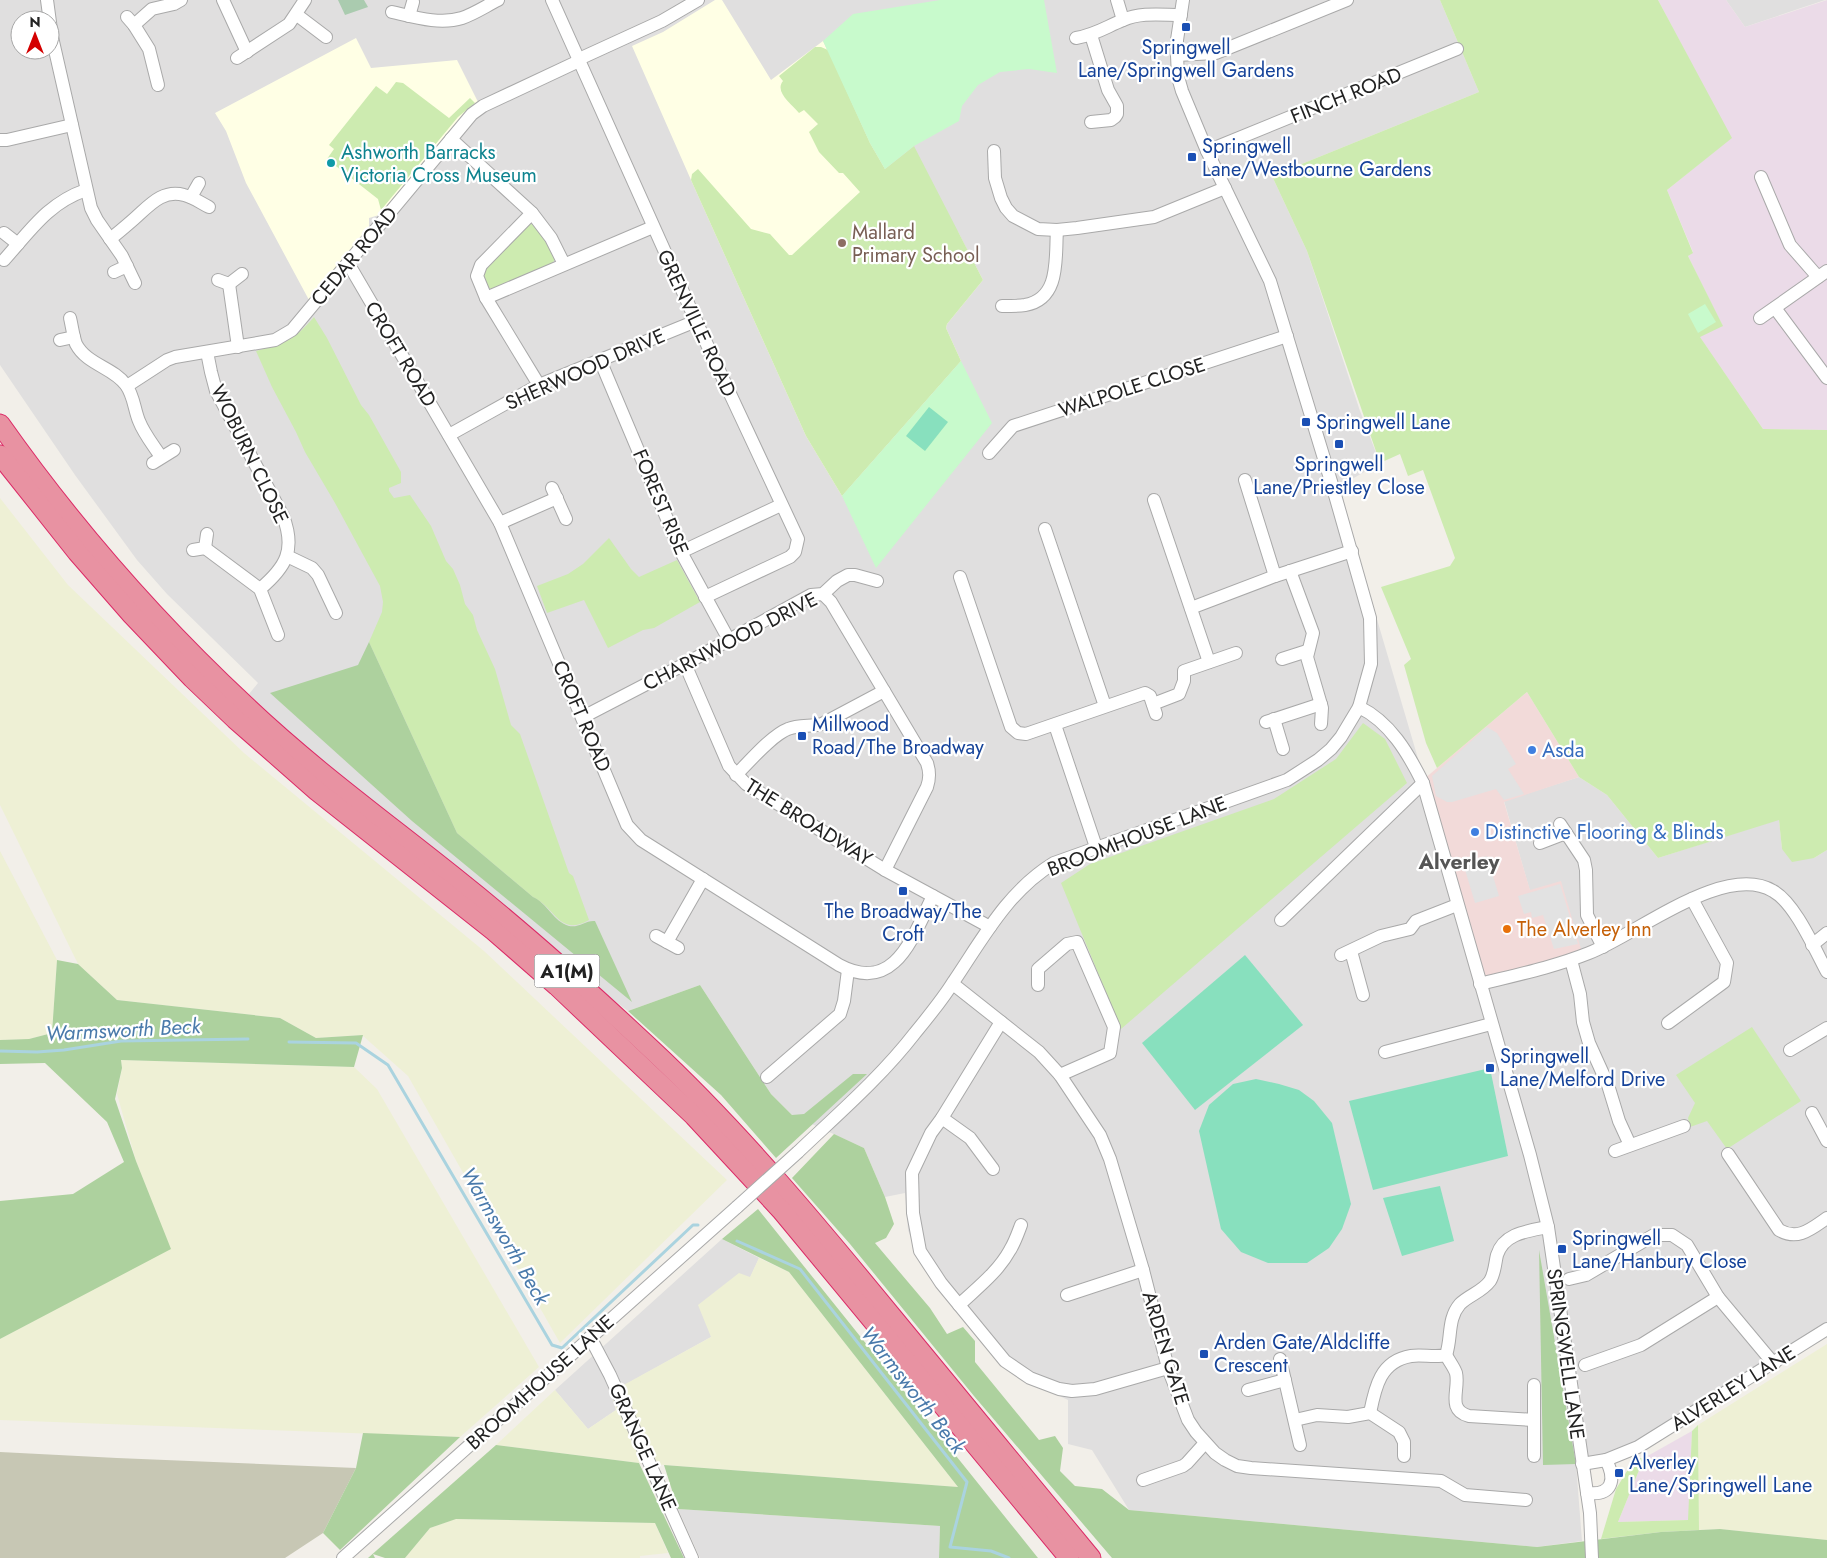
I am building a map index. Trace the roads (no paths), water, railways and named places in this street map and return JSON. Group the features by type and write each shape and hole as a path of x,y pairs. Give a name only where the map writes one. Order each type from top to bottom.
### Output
{"highway":[{"name":"A1(M)","path":"1,425 59,504 90,542 144,604 239,699 327,777 452,875 566,971 654,1052 711,1110 794,1199 851,1266 1091,1558"},
{"name":"A1(M)","path":"0,455 77,552 132,615 192,678 317,791 494,931 603,1028 694,1116 781,1210 1069,1558"}],"street":[{"path":"47,0 52,37 86,190 97,220 122,256 135,283"},
{"path":"158,85 149,50 131,21 152,9 174,4 181,0"},
{"path":"223,0 242,55 283,29 297,15 305,0"},
{"path":"392,12 425,19 455,19 463,18 498,0"},
{"name":"GRENVILLE ROAD","path":"552,0 653,227 798,539 796,552 790,557 705,597"},
{"name":"CEDAR ROAD","path":"127,386 167,360 175,357 275,340 292,330 472,114 482,106 579,60 680,5 698,0"},
{"path":"1117,0 1123,20"},
{"path":"1183,0 1177,55 1178,77 1182,91 1207,151 1270,281 1352,551 1370,618 1371,664 1359,707"},
{"path":"1177,55 1216,52 1347,0"},
{"path":"409,16 413,2"},
{"path":"1076,38 1091,36 1123,20 1146,14 1181,15"},
{"path":"297,15 326,37"},
{"path":"1091,36 1108,90 1115,100 1118,110 1115,117 1111,120 1091,122"},
{"name":"FINCH ROAD","path":"1207,151 1457,49"},
{"path":"0,140 8,140 72,125"},
{"path":"450,139 532,212 551,238 564,264"},
{"path":"994,151 995,178 1006,208 1013,216 1038,229 1057,230 1154,217 1225,188"},
{"path":"1760,318 1822,274 1790,245 1761,177"},
{"path":"191,197 199,183"},
{"path":"4,260 47,211 72,195 86,190"},
{"path":"110,239 154,200 168,194 184,194 209,207"},
{"path":"532,212 481,265 478,271 478,281 486,298 539,386"},
{"path":"486,298 653,227"},
{"path":"1002,306 1026,305 1048,292 1054,278 1057,230"},
{"path":"4,233 18,244"},
{"name":"CROFT ROAD","path":"348,264 500,523 627,825 633,833 848,970 859,974 870,974 888,968 897,960 906,950 933,896"},
{"path":"114,272 127,266"},
{"path":"238,347 223,282 242,274"},
{"path":"1775,308 1827,378"},
{"path":"70,318 75,342 84,354 119,376 132,394 138,420 157,460 174,450"},
{"name":"SHERWOOD DRIVE","path":"449,435 539,386 696,320"},
{"name":"WALPOLE CLOSE","path":"989,453 1013,426 1286,336"},
{"path":"60,340 74,337"},
{"name":"WOBURN CLOSE","path":"207,352 220,400 284,516 288,527 287,556"},
{"name":"FOREST RISE","path":"600,360 681,552 729,640"},
{"path":"1245,480 1275,576"},
{"path":"500,523 554,493 566,519"},
{"path":"1154,500 1209,662"},
{"path":"681,552 781,505"},
{"path":"1045,529 1105,706"},
{"path":"207,534 199,549 260,589 278,635"},
{"path":"1191,608 1275,576 1352,551"},
{"path":"260,589 276,575 287,556 312,568 318,575 336,613"},
{"path":"1290,571 1313,633 1307,657 1321,704 1320,724"},
{"name":"CHARNWOOD DRIVE","path":"583,717 811,595 823,594 837,581 848,575 856,575 877,581"},
{"path":"960,577 1011,727 1018,733 1026,734 1055,725 1145,693 1150,696 1154,709 1179,694 1184,681 1184,670 1236,653"},
{"path":"823,594 831,602 927,763 930,772 930,780 885,870"},
{"path":"1282,659 1307,652"},
{"name":"THE BROADWAY","path":"684,664 729,766 746,784 885,870 990,927"},
{"path":"736,775 778,734 797,726 816,726 822,724 884,692"},
{"path":"1283,749 1270,721 1321,704"},
{"name":"SPRINGWELL LANE","path":"1359,707 1373,714 1398,740 1423,784 1530,1155 1548,1227 1590,1513 1592,1558"},
{"name":"BROOMHOUSE LANE","path":"343,1558 737,1207 872,1082 914,1034 953,984 990,927 1017,892 1040,871 1054,863 1096,847 1287,780 1310,766 1330,749 1346,730 1359,707"},
{"path":"1055,725 1096,847"},
{"path":"1281,920 1423,784"},
{"path":"1540,843 1563,828 1584,860 1587,915 1603,947"},
{"path":"667,942 703,879"},
{"path":"1480,984 1571,960 1603,947 1692,899 1712,890 1733,886 1764,886 1784,898 1827,972"},
{"path":"1668,1023 1724,982 1727,963 1692,899"},
{"path":"1363,995 1346,953 1382,936 1410,929 1416,921 1457,905"},
{"path":"1812,945 1827,933"},
{"path":"1038,985 1038,969 1067,944 1077,942 1114,1027 1110,1053 1060,1075"},
{"path":"1571,960 1580,994 1583,1022 1588,1043 1608,1085 1619,1121 1630,1145"},
{"path":"767,1077 840,1014 844,1001 848,970"},
{"name":"ARDEN GATE","path":"953,984 1040,1052 1060,1075 1100,1135 1110,1159 1143,1270 1168,1368 1188,1420 1205,1443 1225,1460 1238,1466 1441,1481 1446,1482 1465,1494 1526,1500"},
{"path":"1001,1022 931,1133 912,1173 912,1213 920,1251 942,1283 1005,1361 1030,1378 1052,1387 1072,1391 1086,1391 1168,1368"},
{"path":"1385,1052 1491,1024"},
{"path":"1790,1050 1827,1028"},
{"path":"1812,1113 1827,1141"},
{"path":"942,1118 970,1138 993,1169"},
{"path":"1614,1151 1684,1126"},
{"path":"1728,1154 1779,1230 1793,1235 1802,1235 1827,1218"},
{"path":"959,1305 990,1277 1002,1262 1010,1250 1021,1225"},
{"path":"1534,1420 1470,1416 1461,1412 1456,1405 1456,1374 1446,1355 1450,1329 1455,1313 1461,1304 1490,1281 1503,1243 1519,1234 1548,1227"},
{"path":"1569,1279 1586,1275 1654,1235 1664,1234 1672,1236 1687,1246 1718,1296 1774,1364"},
{"path":"1066,1295 1143,1270"},
{"path":"1585,1364 1641,1345 1718,1296"},
{"name":"ALVERLEY LANE","path":"1582,1464 1606,1460 1638,1447 1774,1364 1827,1329"},
{"name":"GRANGE LANE","path":"590,1338 610,1376 692,1558"},
{"path":"1370,1413 1378,1381 1394,1363 1410,1356 1446,1355"},
{"path":"1280,1359 1300,1445"},
{"path":"1248,1390 1285,1380"},
{"path":"1534,1385 1534,1456"},
{"path":"1295,1420 1317,1415 1348,1417 1370,1413 1399,1432 1404,1442 1404,1456"},
{"path":"1143,1480 1182,1466 1205,1443"},
{"path":"1587,1493 1606,1490 1610,1484 1612,1473 1606,1460"}],"waterway":[{"name":"Warmsworth Beck","path":"0,1051 37,1052 64,1050 121,1041 248,1039"},
{"name":"Warmsworth Beck","path":"289,1042 356,1043 388,1065 552,1345 562,1348 693,1225 698,1225"},
{"name":"Warmsworth Beck","path":"737,1241 800,1269 967,1482 950,1547 991,1551 1009,1558"}],"place":[{"name":"Springwell Lane/Springwell Gardens","path":"1186,27"},
{"name":"Springwell Lane/Westbourne Gardens","path":"1192,157"},
{"name":"Ashworth Barracks Victoria Cross Museum","path":"331,163"},
{"name":"Mallard Primary School","path":"842,243"},
{"name":"Springwell Lane","path":"1306,422"},
{"name":"Springwell Lane/Priestley Close","path":"1339,444"},
{"name":"Millwood Road/The Broadway","path":"802,736"},
{"name":"Asda","path":"1532,750"},
{"name":"Distinctive Flooring & Blinds","path":"1475,832"},
{"name":"The Broadway/The Croft","path":"903,891"},
{"name":"The Alverley Inn","path":"1507,929"},
{"name":"Springwell Lane/Melford Drive","path":"1490,1068"},
{"name":"Springwell Lane/Hanbury Close","path":"1562,1249"},
{"name":"Arden Gate/Aldcliffe Crescent","path":"1204,1354"},
{"name":"Alverley Lane/Springwell Lane","path":"1619,1473"}],"district":[{"name":"Alverley","path":"1459,862"}]}
